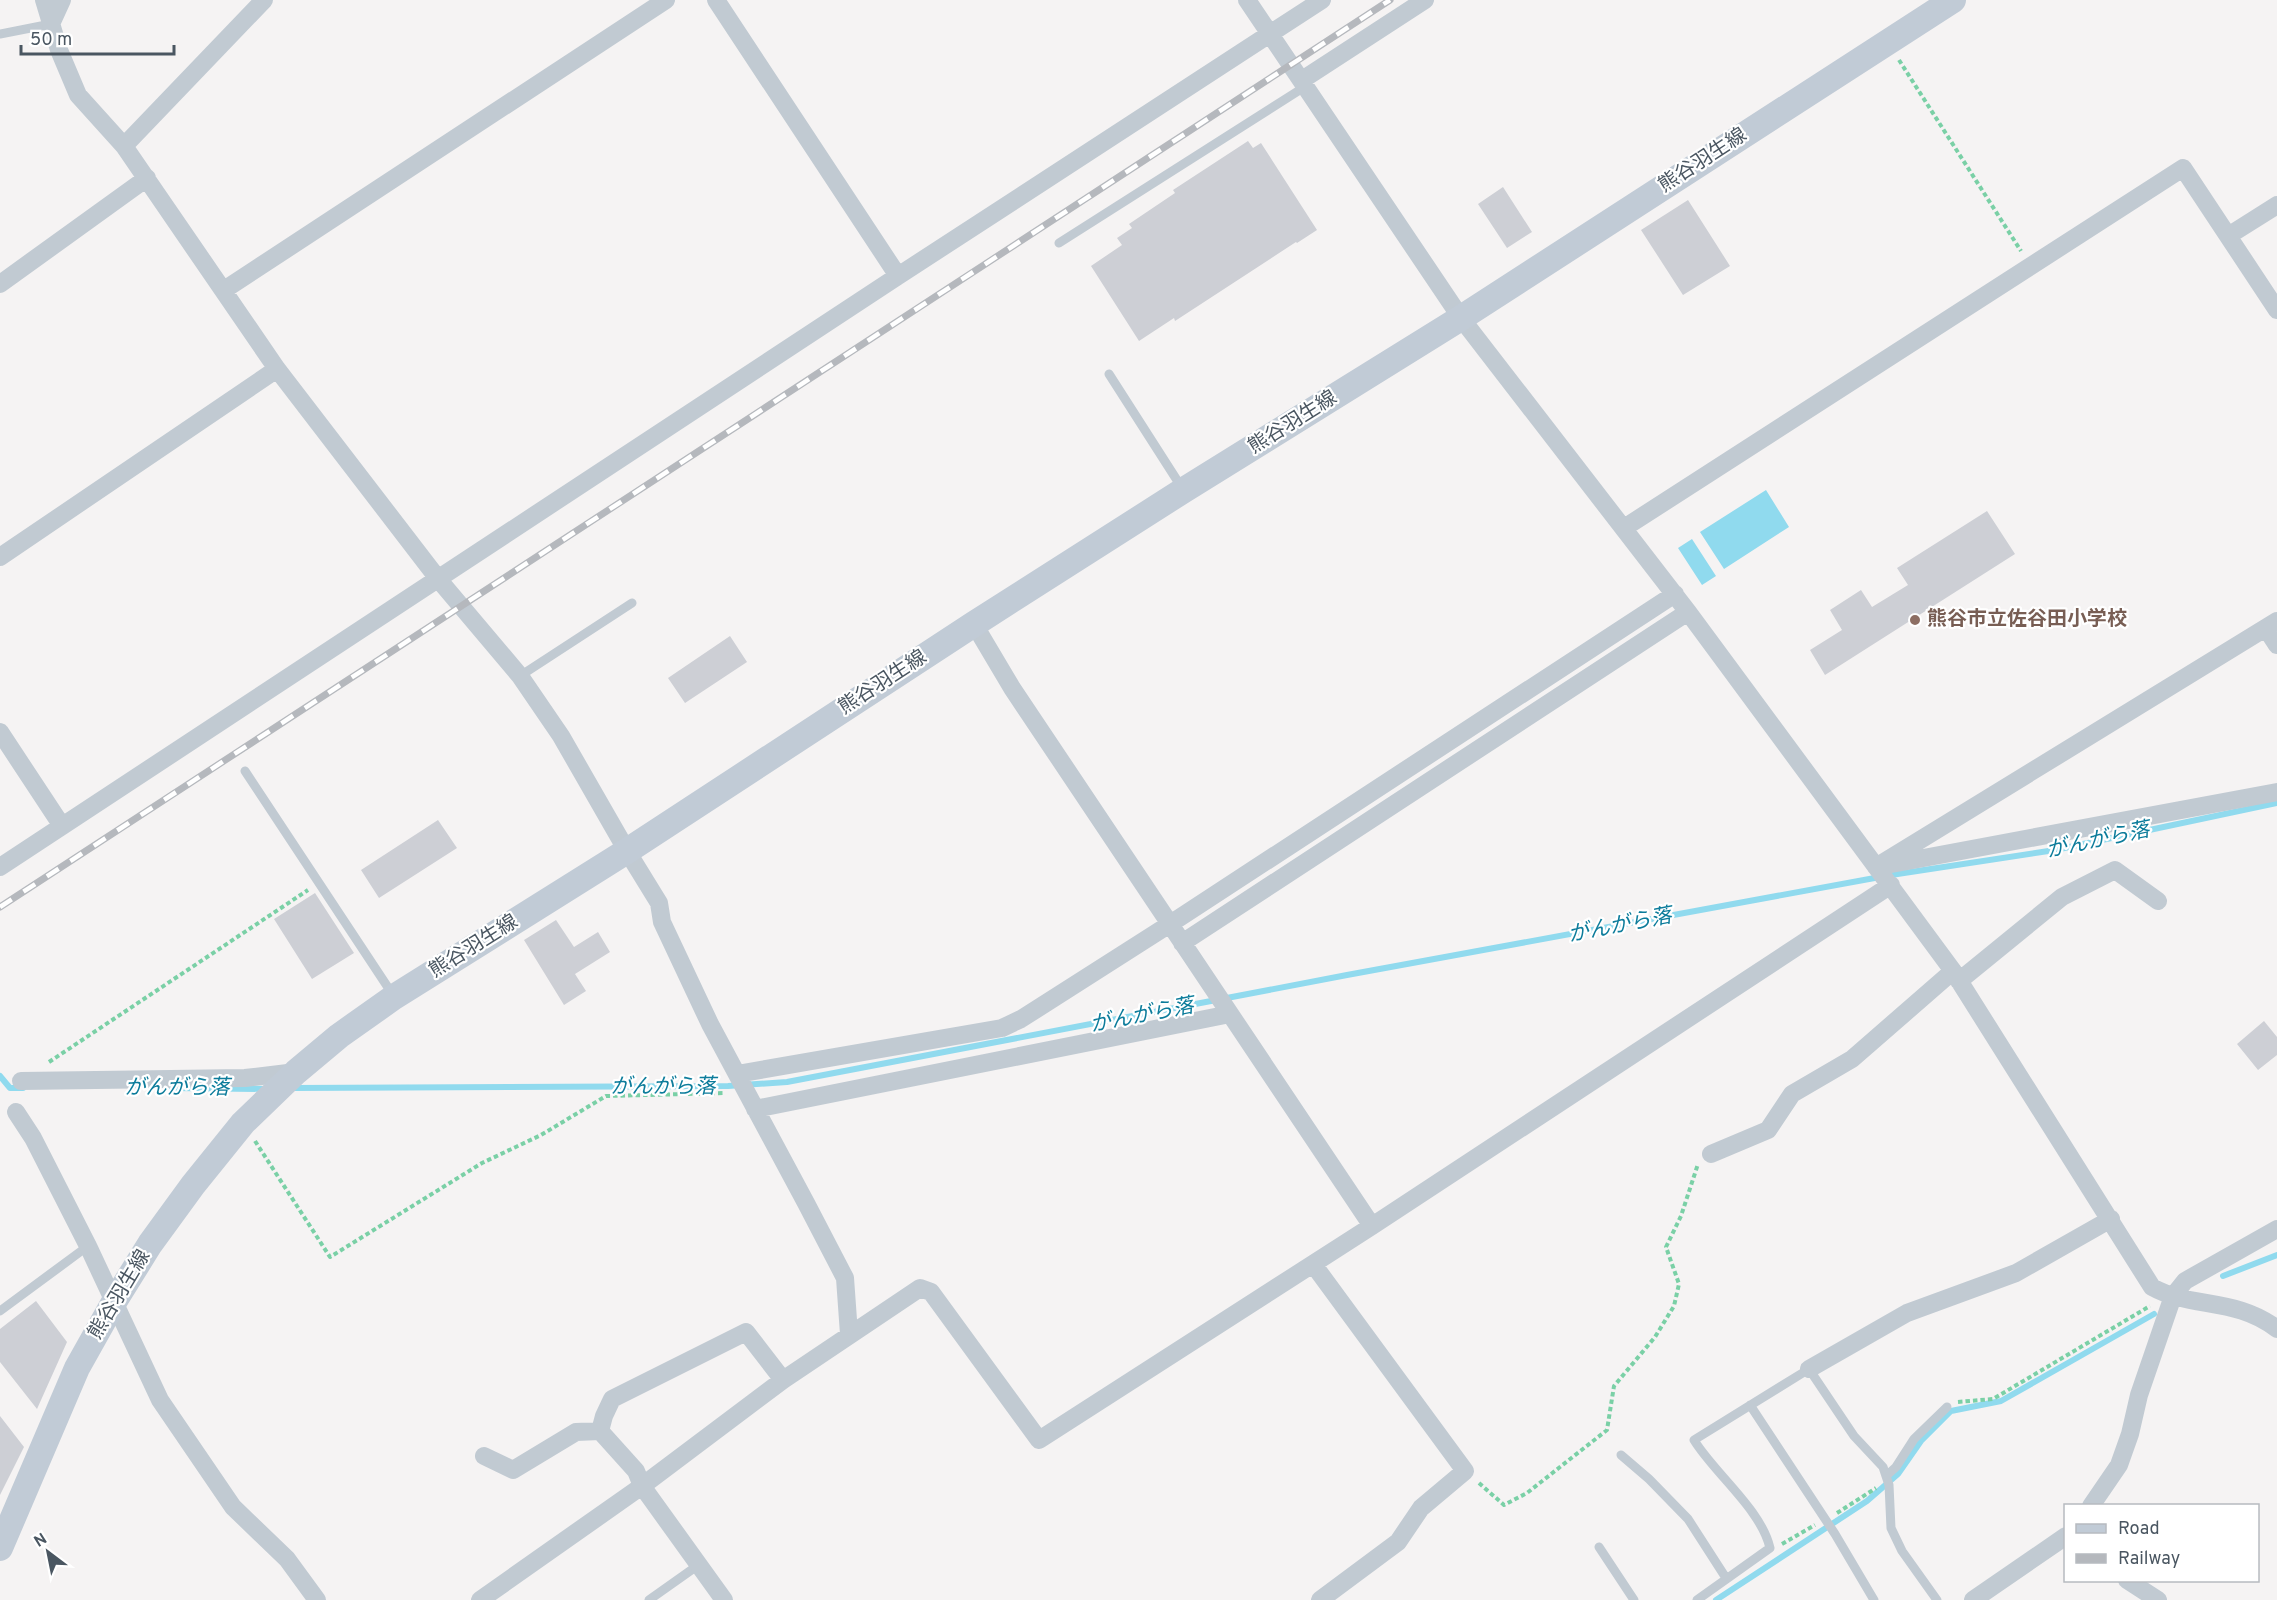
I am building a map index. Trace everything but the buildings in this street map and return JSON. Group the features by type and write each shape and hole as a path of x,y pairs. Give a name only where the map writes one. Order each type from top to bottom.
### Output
{"main road":[{"name":"熊谷羽生線","path":"0,1548 77,1368 150,1244 193,1185 243,1123 293,1074 339,1036 394,997 627,851 974,624 1461,318 1953,0"}],"street":[{"path":"44,0 78,95 124,146 277,369 439,580 519,676 561,736 659,903 662,922 710,1024 844,1278 849,1334"},
{"path":"51,24 62,0"},
{"path":"124,146 264,0"},
{"path":"224,290 666,0"},
{"path":"716,0 898,276"},
{"path":"1247,0 1461,318 1675,594 1956,976 2152,1287 2167,1294 2242,1309 2266,1320 2277,1329"},
{"path":"0,867 1322,0"},
{"path":"1304,83 1425,0"},
{"path":"1624,528 2183,168 2277,310"},
{"path":"0,284 147,178"},
{"path":"2228,236 2277,204"},
{"path":"0,557 277,369"},
{"path":"737,1074 1002,1029 1170,924 1675,594"},
{"path":"1182,943 1688,612"},
{"path":"974,624 1012,688 1372,1226"},
{"path":"1876,868 2272,624 2277,645"},
{"path":"0,732 62,826"},
{"path":"1876,868 2277,792"},
{"path":"1711,1154 1768,1130 1792,1094 1852,1059 1956,976 2062,897 2115,870 2158,901"},
{"path":"480,1600 642,1486 783,1380 920,1288 931,1292 1039,1440 1372,1226 1890,884"},
{"path":"751,1101 1229,1013"},
{"path":"1002,1029 1009,1055"},
{"path":"21,1081 245,1078 293,1074"},
{"path":"16,1112 33,1138 88,1246 160,1400 233,1507 286,1559 316,1600"},
{"path":"1809,1369 1907,1313 2016,1273 2111,1220"},
{"path":"2092,1504 2119,1465 2130,1434 2167,1294 2185,1281 2277,1229"},
{"path":"1313,1264 1465,1471 1421,1508 1398,1542 1320,1600"},
{"path":"600,1431 612,1399 746,1332 783,1380"},
{"path":"484,1456 513,1470 576,1432 600,1431"},
{"path":"600,1431 636,1471 642,1486 697,1566 724,1600"},
{"path":"1973,1600 2064,1537"},
{"path":"2129,1582 2158,1600"}],"lane":[{"path":"0,34 51,24"},
{"path":"1059,243 1304,83"},
{"path":"1108,374 1184,490"},
{"path":"519,676 632,603"},
{"path":"245,771 394,997"},
{"path":"0,1311 88,1246"},
{"path":"1698,1600 1770,1548 1767,1536 1731,1484 1694,1440 1809,1369 1854,1436 1883,1467 1888,1481 1891,1528 1902,1551 1938,1600"},
{"path":"1750,1405 1827,1522 1874,1600"},
{"path":"1888,1481 1914,1439 1947,1407"},
{"path":"1621,1455 1649,1479 1688,1519 1726,1578"},
{"path":"1599,1547 1634,1600"},
{"path":"649,1600 697,1566"}],"path":[{"path":"1888,41 2030,265"},
{"path":"21,1081 318,883"},
{"path":"243,1123 330,1257 482,1163 542,1135 606,1096 751,1101"},
{"path":"1465,1471 1504,1505 1527,1494 1607,1430 1614,1386 1655,1337 1674,1306 1679,1284 1666,1247 1681,1216 1696,1166 1711,1154"},
{"path":"1947,1407 1956,1402 1993,1399 2167,1294"}],"water":[{"path":"1766,490 1789,527 1724,569 1700,532"},
{"path":"1692,539 1716,576 1702,585 1678,548"}],"waterway":[{"name":"がんがら落","path":"292,1088 728,1086 787,1082 1347,975 1891,875 2055,850 2277,803"},
{"name":"がんがら落","path":"0,1076 10,1088 23,1088"},
{"name":"がんがら落","path":"172,1088 266,1089"},
{"path":"2223,1276 2277,1255"},
{"path":"1716,1600 1867,1501 1898,1474 1921,1441 1951,1411 2001,1401 2154,1314"}],"railway":[{"path":"0,907 1390,0"}],"place":[{"name":"熊谷市立佐谷田小学校","path":"1915,620"}]}
